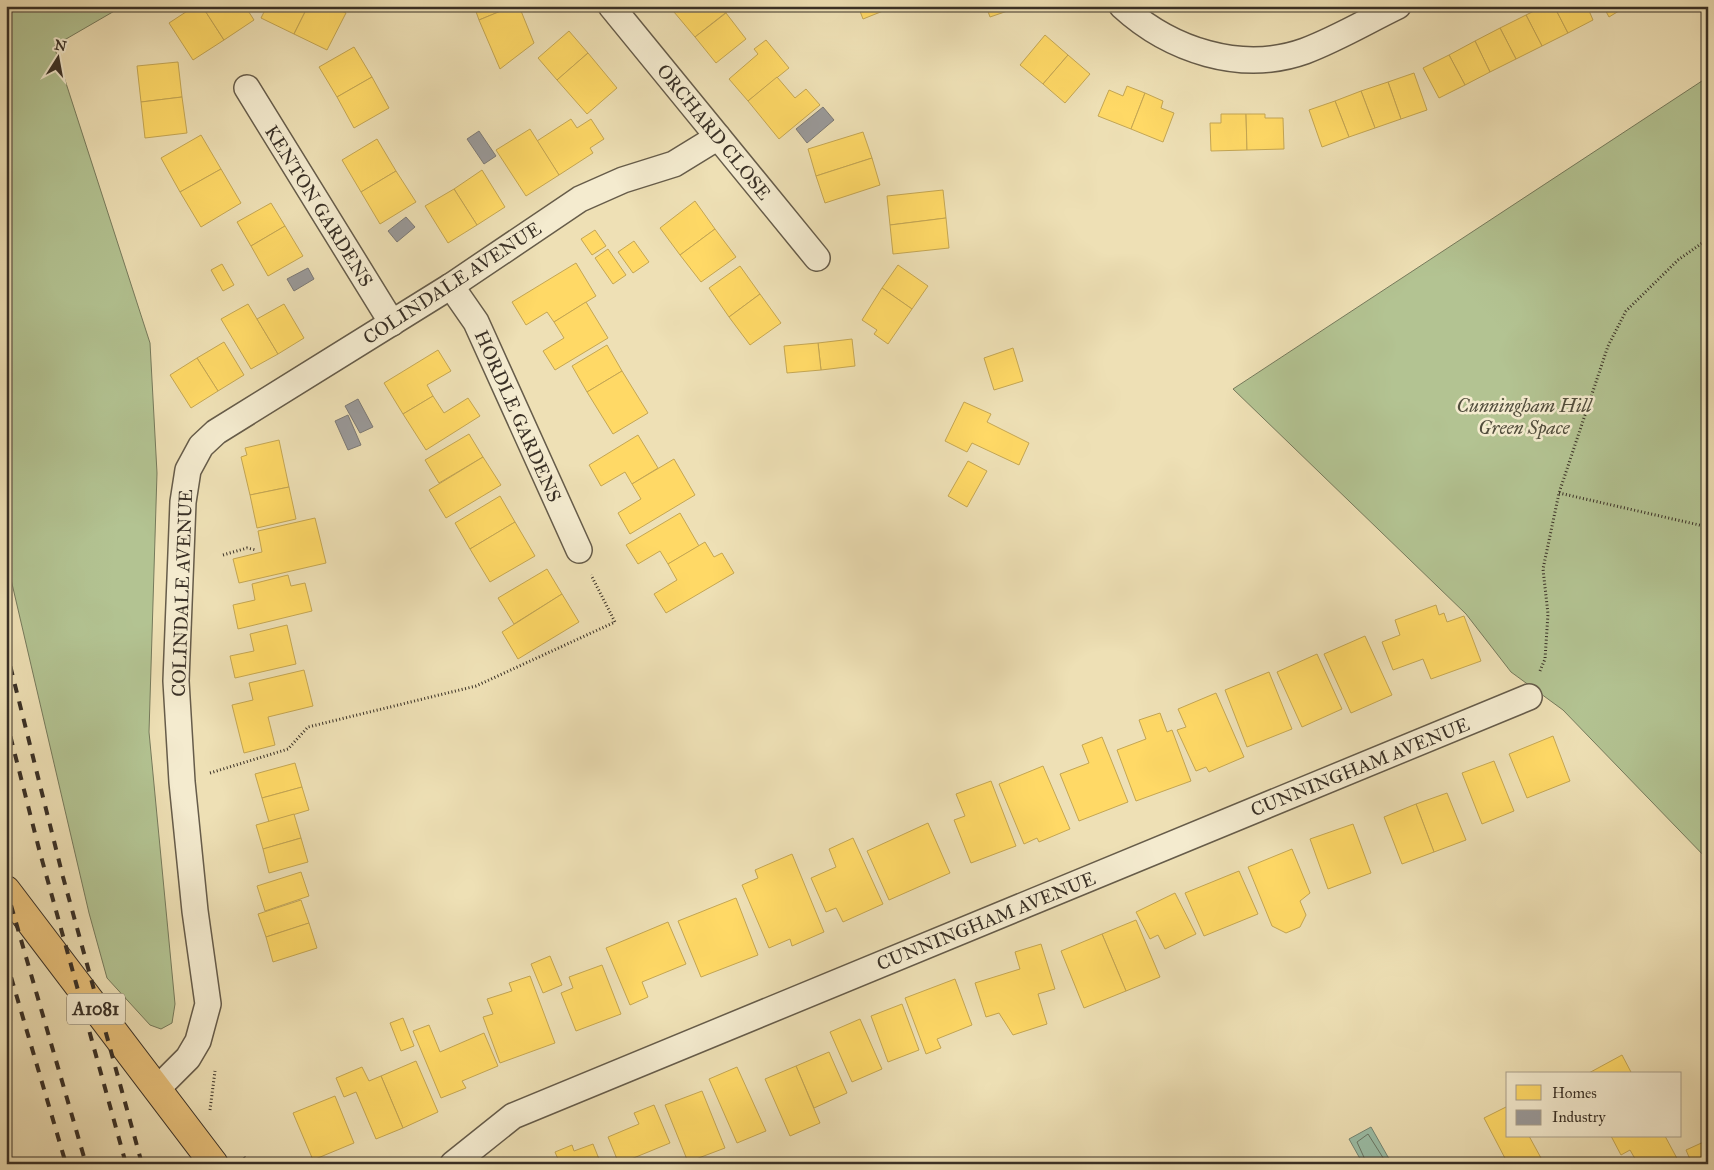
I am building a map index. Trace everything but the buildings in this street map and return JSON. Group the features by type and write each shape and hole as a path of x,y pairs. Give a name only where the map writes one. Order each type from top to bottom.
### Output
{"main road":[{"name":"A1081","path":"6,890 214,1164"}],"street":[{"name":"ORCHARD CLOSE","path":"611,6 817,258"},
{"path":"1122,6 1142,25 1182,46 1228,59 1253,59 1304,51 1398,6"},
{"name":"KENTON GARDENS","path":"246,88 392,323"},
{"name":"COLINDALE AVENUE","path":"157,1090 188,1058 198,1041 208,1004 195,911 182,782 176,682 183,502 188,470 201,446 216,432 451,286 580,199 624,180 674,164 718,137"},
{"name":"HORDLE GARDENS","path":"451,286 476,322 579,550"},
{"name":"CUNNINGHAM AVENUE","path":"453,1164 513,1116 1529,697"}],"path":[{"path":"1529,697 1545,659 1548,614 1543,569 1559,493 1608,346 1626,311 1678,260 1708,239"},
{"path":"1559,493 1708,527"},
{"path":"223,555 246,548 256,550"},
{"path":"182,782 288,749 308,727 476,686 616,622 579,550"},
{"path":"210,1115 215,1068"}],"green space":[{"path":"6,6 123,6 54,46 150,343 157,473 149,732 175,1004 172,1023 161,1029 150,1025 107,978 89,913 6,558"},
{"name":"Cunningham Hill Green Space","path":"1708,77 1708,860 1563,710 1511,672 1466,614 1233,389"}],"water":[{"path":"1371,1127 1392,1164 1363,1164 1349,1139"}],"railway":[{"path":"6,649 63,877 142,1164"},
{"path":"6,719 39,849 126,1164"},
{"path":"6,888 86,1164"},
{"path":"6,960 66,1164"}]}
